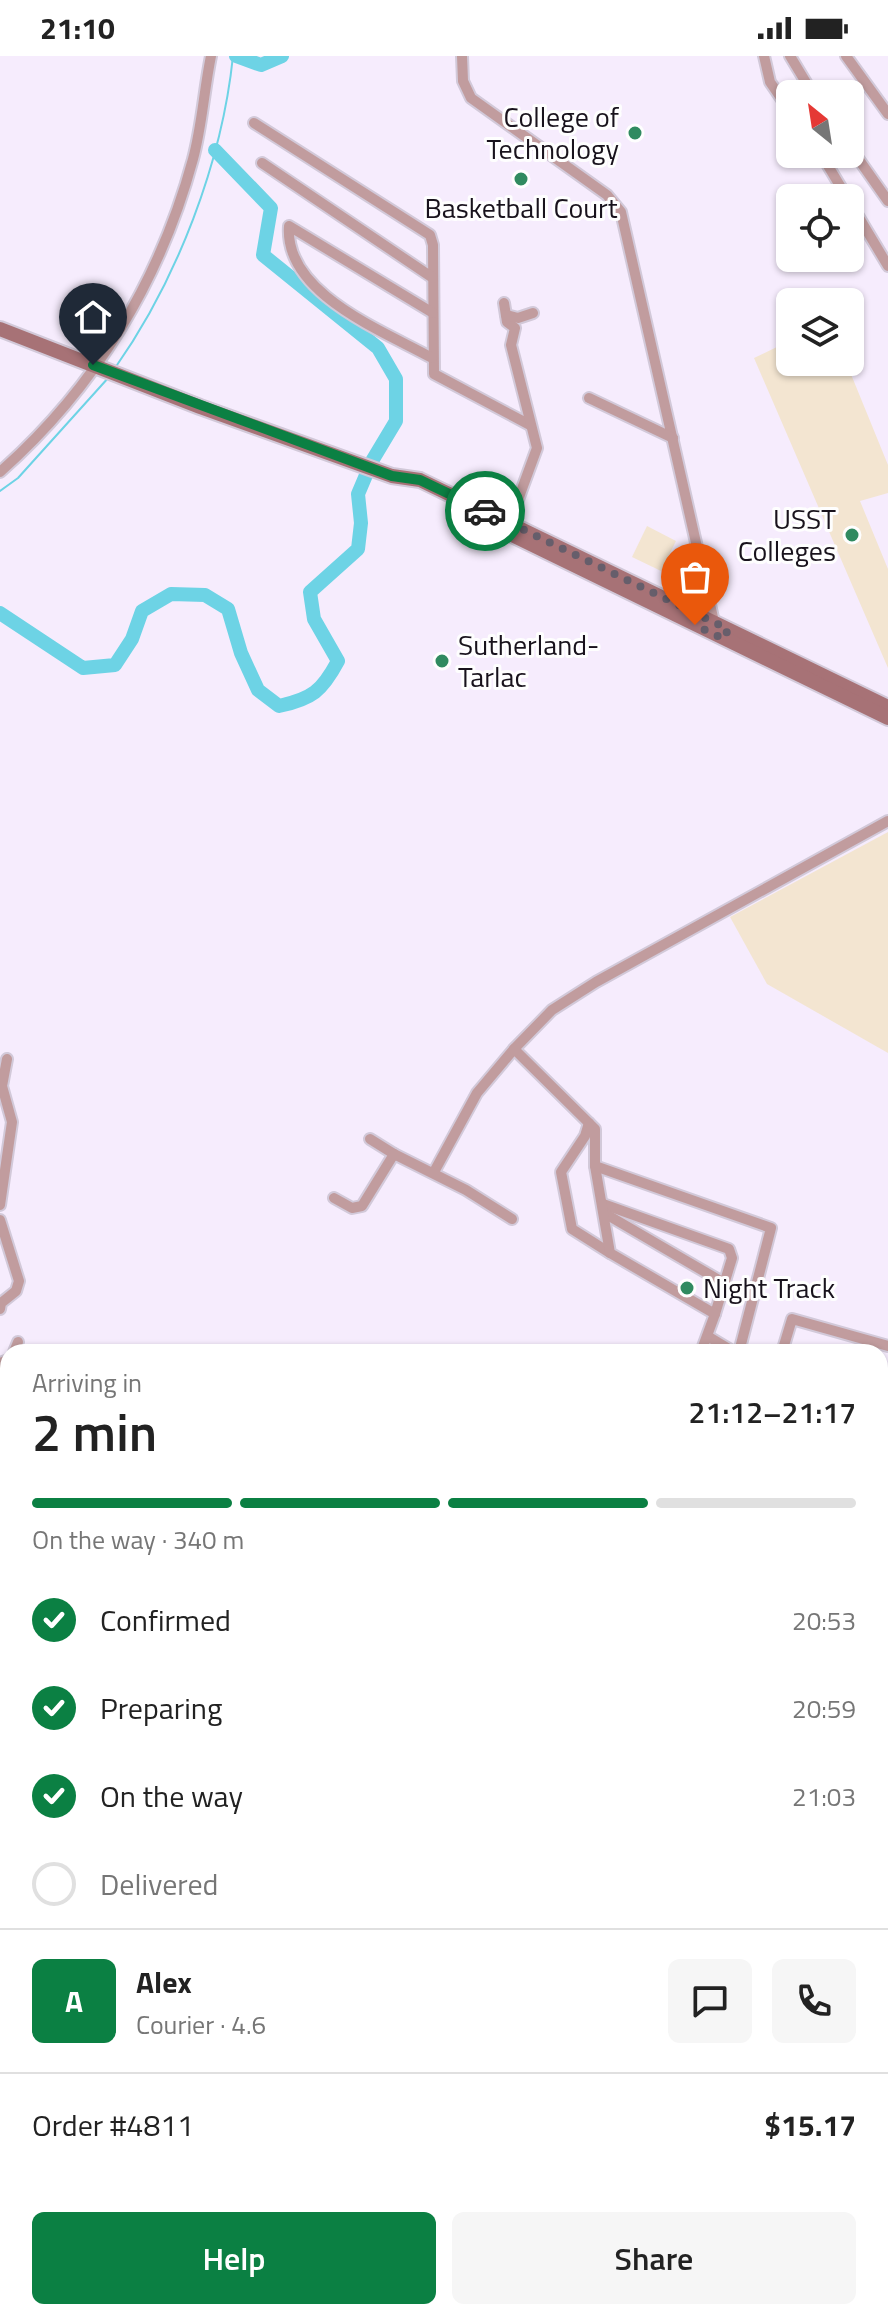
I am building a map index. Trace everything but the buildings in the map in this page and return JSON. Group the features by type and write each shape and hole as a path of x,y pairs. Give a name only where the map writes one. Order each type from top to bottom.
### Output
{"main road":[{"path":"0,329 180,399 398,478 415,489 508,528 675,610 888,707"},
{"path":"675,610 714,622 726,634 888,718"}],"street":[{"path":"0,472 33,443 87,378 137,307 165,247 194,156 211,56"},
{"path":"462,56 463,81 471,98 607,195 621,212 714,622"},
{"path":"764,56 770,82 776,91"},
{"path":"790,56 805,80"},
{"path":"846,56 888,114"},
{"path":"254,123 425,230 433,245 432,369 439,380 530,425"},
{"path":"262,163 433,278"},
{"path":"864,164 884,188 888,201"},
{"path":"829,168 888,266"},
{"path":"432,358 351,313 310,284 300,266 289,226 433,313"},
{"path":"504,303 506,315 515,328 511,345 536,456 508,528"},
{"path":"506,315 518,318 533,313"},
{"path":"589,398 673,438"},
{"path":"434,1172 477,1093 552,1010 596,982 888,821"},
{"path":"514,1049 596,1133 595,1166 610,1253"},
{"path":"0,1205 12,1122 2,1086 7,1059"},
{"path":"589,1123 581,1144 561,1172 570,1226 715,1314"},
{"path":"370,1139 434,1172 512,1219"},
{"path":"581,1144 594,1153"},
{"path":"334,1198 352,1208 362,1206 394,1154"},
{"path":"595,1166 771,1228 738,1344"},
{"path":"603,1208 724,1283"},
{"path":"603,1208 729,1249 732,1258 705,1344"},
{"path":"0,1220 19,1281 16,1291 1,1303 0,1309"},
{"path":"784,1344 792,1319 881,1344"},
{"path":"709,1337 722,1344"}],"shaded area":[{"name":"USST Colleges","path":"776,347 776,376 852,376 888,465 888,493 860,501 888,569 888,668 754,358"},
{"path":"647,526 676,541 661,571 632,557"},
{"path":"888,832 888,1053 767,984 730,917"}],"waterway":[{"path":"115,368 158,297 193,219 219,138 233,56"},
{"path":"236,56 261,65 282,56"},
{"path":"0,613 83,668 115,665 132,639 142,611 171,594 205,595 228,609 241,653 258,690 279,706 315,692 327,680 338,661 314,619 310,592 358,549 361,523 358,494 372,461 396,421 396,379 378,348 263,255 271,208 215,150"},
{"path":"0,491 18,478 109,377"}],"way so far":[{"path":"485,511 728,629 724,639 695,625"}],"place":[{"name":"College of Technology","path":"635,133"},
{"name":"Basketball Court","path":"521,179"},
{"name":"USST Colleges","path":"852,535"},
{"name":"Sutherland- Tarlac","path":"442,661"},
{"name":"Night Track","path":"687,1288"}],"route":[{"path":"93,365 392,476 420,480 485,511"}]}
